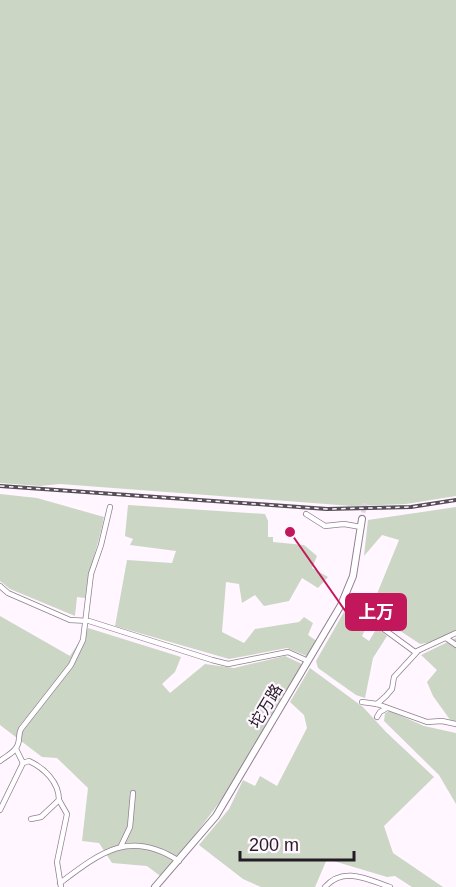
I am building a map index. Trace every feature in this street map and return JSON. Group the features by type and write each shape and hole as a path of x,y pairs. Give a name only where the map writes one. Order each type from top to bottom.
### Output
{"main road":[{"name":"坨万路","path":"155,887 220,811 341,605 353,576 362,519"}],"street":[{"path":"0,761 16,749 21,729 71,665 83,640 91,574 110,507"},
{"path":"306,514 325,526 344,524 361,527"},
{"path":"0,586 8,593 70,620 84,621 228,663 288,652 308,661"},
{"path":"341,605 355,608 417,652"},
{"path":"377,704 392,688 394,677 417,652 456,633"},
{"path":"446,638 456,645"},
{"path":"362,702 377,704 427,722 442,721 456,724"},
{"path":"377,717 387,708"},
{"path":"0,810 22,763 16,749"},
{"path":"22,763 29,761 41,767 52,780 58,792 58,800 67,814 57,862 61,885 90,861 121,846 150,846 163,850 179,861"},
{"path":"121,846 130,827 133,793"},
{"path":"31,819 41,817 58,800"},
{"path":"326,887 332,880 345,874 390,887"}],"green space":[{"path":"0,0 456,0 456,496 406,504 352,506 60,484 40,486 0,483"},
{"path":"0,494 37,498 104,517 85,598 77,597 75,616 10,589 0,581"},
{"path":"128,505 265,514 268,521 268,537 273,537 273,542 304,545 317,556 312,568 328,577 318,588 302,578 289,601 264,606 255,595 242,603 239,584 226,582 222,632 244,643 255,629 299,622 304,617 313,623 308,635 318,642 309,657 287,648 229,659 115,626 127,560 172,563 176,551 130,545 133,539 125,536"},
{"path":"456,507 456,631 433,642 420,644 370,611 399,540 382,535 364,556 368,520"},
{"path":"344,612 352,613 369,622 362,636 369,641 377,628 387,636 373,658 365,698 356,695 318,668 316,661"},
{"path":"0,616 70,656 88,628 181,657 175,672 162,684 170,693 205,664 234,668 285,656 304,665 233,784 163,878 147,866 112,863 99,843 82,841 88,788 57,758 42,757 0,725"},
{"path":"456,638 456,728 433,696 427,682 437,670 421,655"},
{"path":"310,668 363,707 434,777 384,826 393,853 443,887 412,887 395,876 387,877 327,859 315,887 261,887 243,879 199,845 229,809 243,780 255,786 260,776 277,786 307,728 304,715 290,702"},
{"path":"390,711 424,726 456,733 456,804 439,775 384,721 385,713"}],"tunnel":[{"path":"362,519 365,503"}],"railway":[{"path":"0,486 327,509 411,507 456,500"}],"place":[{"name":"上万","path":"290,532"}]}
